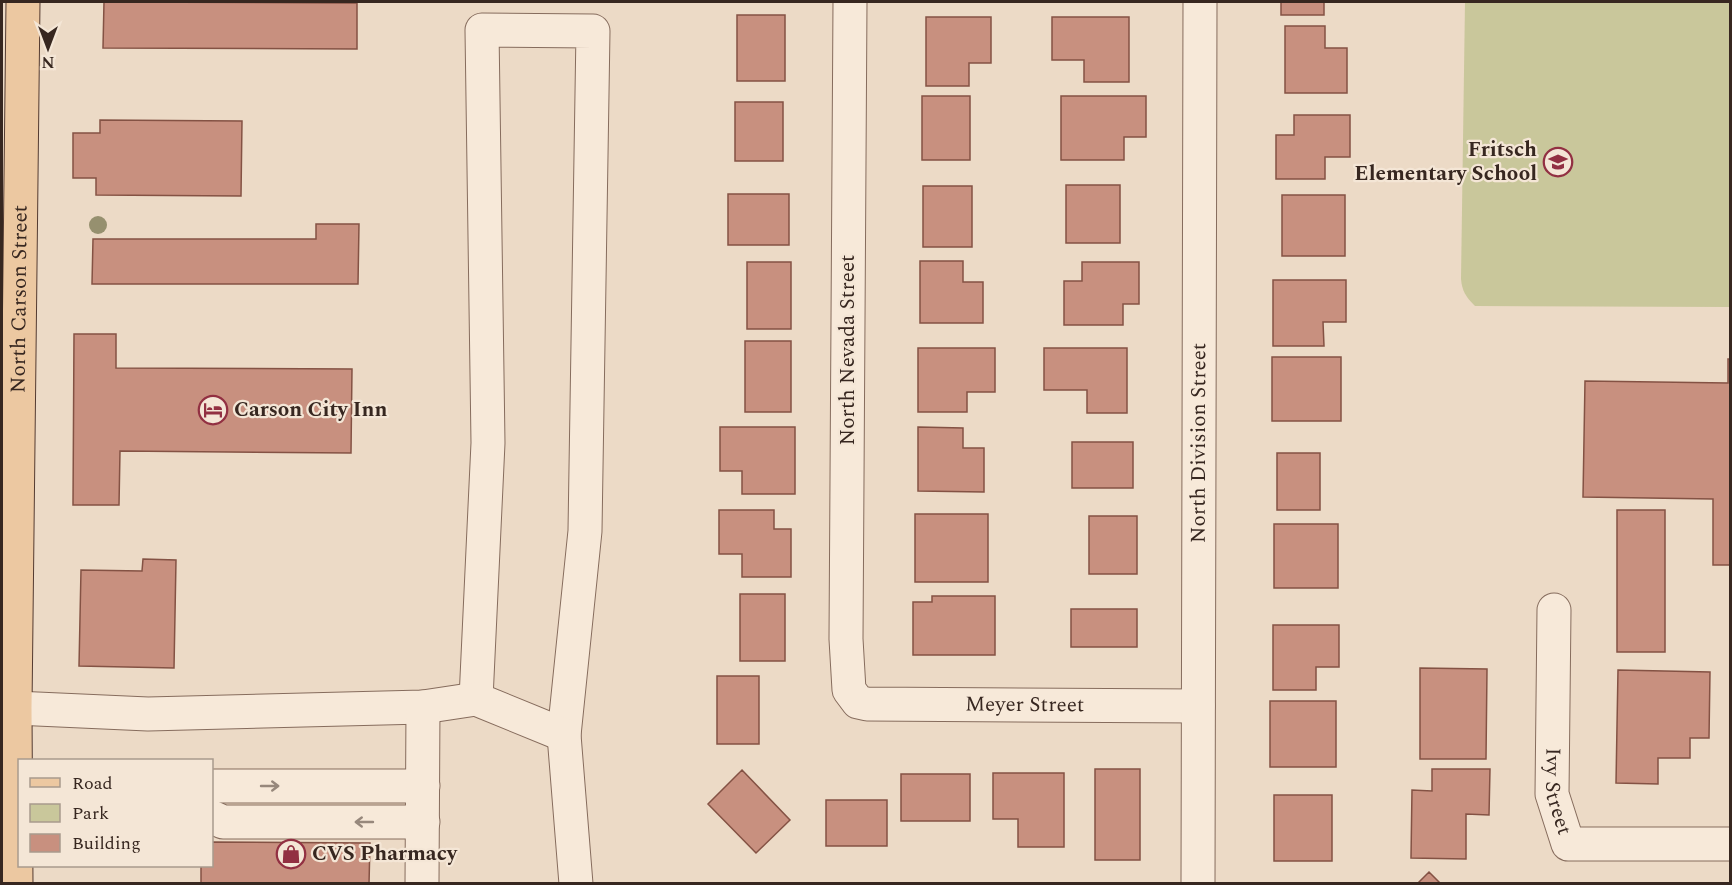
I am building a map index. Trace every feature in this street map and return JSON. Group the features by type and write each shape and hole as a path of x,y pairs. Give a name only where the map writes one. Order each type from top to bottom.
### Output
{"main road":[{"name":"North Carson Street","path":"16,884 15,708 23,2"}],"street":[{"name":"North Nevada Street","path":"850,2 846,639 849,690 855,696"},
{"name":"North Division Street","path":"1198,884 1200,2"},
{"path":"476,699 488,443 482,30 593,31 585,531 564,735 576,884"},
{"name":"Ivy Street","path":"1554,610 1552,794 1568,844 1731,844"},
{"name":"Meyer Street","path":"855,696 858,702 867,704 1198,706"},
{"path":"15,708 148,714 423,707 476,699 564,735"},
{"path":"422,884 423,707"},
{"path":"213,786 423,786"},
{"path":"213,817 223,822 423,822"}],"green space":[{"name":"Fritsch Elementary School","path":"1465,2 1730,2 1730,307 1475,306 1469,300 1463,290 1461,279"}],"building":[{"path":"104,2 357,3 357,49 103,48"},
{"path":"1281,2 1324,2 1324,15 1281,15"},
{"path":"737,15 785,15 785,81 737,81"},
{"path":"926,17 991,17 991,63 969,63 969,86 926,86"},
{"path":"1052,17 1129,17 1129,82 1084,82 1084,60 1052,60"},
{"path":"1285,26 1325,26 1325,48 1347,48 1347,93 1285,93"},
{"path":"922,96 970,96 970,160 922,160"},
{"path":"1061,96 1146,96 1146,137 1124,137 1124,160 1061,160"},
{"path":"735,102 783,102 783,161 735,161"},
{"path":"1294,115 1350,115 1350,157 1325,157 1325,179 1276,179 1276,135 1294,135"},
{"path":"100,120 242,121 241,196 96,195 96,178 73,178 73,133 100,133"},
{"path":"1066,185 1120,185 1120,243 1066,243"},
{"path":"923,186 972,186 972,247 923,247"},
{"path":"728,194 789,194 789,245 728,245"},
{"path":"1282,195 1345,195 1345,256 1282,256"},
{"path":"316,224 359,224 358,284 92,284 93,239 316,239"},
{"path":"920,261 963,261 963,282 983,282 983,323 920,323"},
{"path":"747,262 791,262 791,329 747,329"},
{"path":"1082,262 1139,262 1139,304 1123,304 1123,325 1064,325 1064,281 1082,281"},
{"path":"1273,280 1346,280 1346,322 1323,322 1324,346 1273,346"},
{"name":"Carson City Inn","path":"74,334 116,334 116,368 352,369 351,453 120,451 119,505 73,505"},
{"path":"745,341 791,341 791,412 745,412"},
{"path":"918,348 995,348 995,392 967,392 967,412 918,412"},
{"path":"1044,348 1127,348 1127,413 1087,413 1087,390 1044,390"},
{"path":"1272,357 1341,357 1341,421 1272,421"},
{"path":"1728,359 1730,359 1730,565 1713,565 1713,499 1583,497 1585,381 1728,383"},
{"path":"720,427 795,427 795,494 742,494 742,471 720,471"},
{"path":"918,427 963,428 963,448 984,448 984,492 918,491"},
{"path":"1072,442 1133,442 1133,488 1072,488"},
{"path":"1277,453 1320,453 1320,510 1277,510"},
{"path":"719,510 774,510 774,529 791,529 791,577 742,577 742,554 719,554"},
{"path":"1617,510 1665,510 1665,652 1617,652"},
{"path":"915,514 988,514 988,582 915,582"},
{"path":"1089,516 1137,516 1137,574 1089,574"},
{"path":"1274,524 1338,524 1338,588 1274,588"},
{"path":"143,559 176,560 174,668 79,666 81,570 142,571"},
{"path":"740,594 785,594 785,661 740,661"},
{"path":"932,596 995,596 995,655 913,655 913,602 932,602"},
{"path":"1071,609 1137,609 1137,647 1071,647"},
{"path":"1273,625 1339,625 1339,667 1316,667 1316,690 1273,690"},
{"path":"1420,668 1487,669 1486,759 1420,759"},
{"path":"1618,670 1710,672 1709,738 1690,738 1690,758 1658,758 1658,784 1616,783"},
{"path":"717,676 759,676 759,744 717,744"},
{"path":"1270,701 1336,701 1336,767 1270,767"},
{"path":"1095,769 1140,769 1140,860 1095,860"},
{"path":"1432,769 1490,769 1489,815 1466,814 1466,859 1411,858 1412,790 1432,791"},
{"path":"742,770 790,820 756,853 708,804"},
{"path":"993,773 1064,773 1064,847 1018,847 1018,819 993,819"},
{"path":"901,774 970,774 970,821 901,821"},
{"path":"1274,795 1332,795 1332,861 1274,861"},
{"path":"826,800 887,800 887,846 826,846"},
{"name":"CVS Pharmacy","path":"213,842 370,843 369,884 201,884 201,867 213,867"},
{"path":"1429,872 1441,884 1417,884"}],"place":[{"name":"Fritsch Elementary School","path":"1558,162"},
{"name":"Carson City Inn","path":"213,410"},
{"name":"CVS Pharmacy","path":"291,854"}]}
